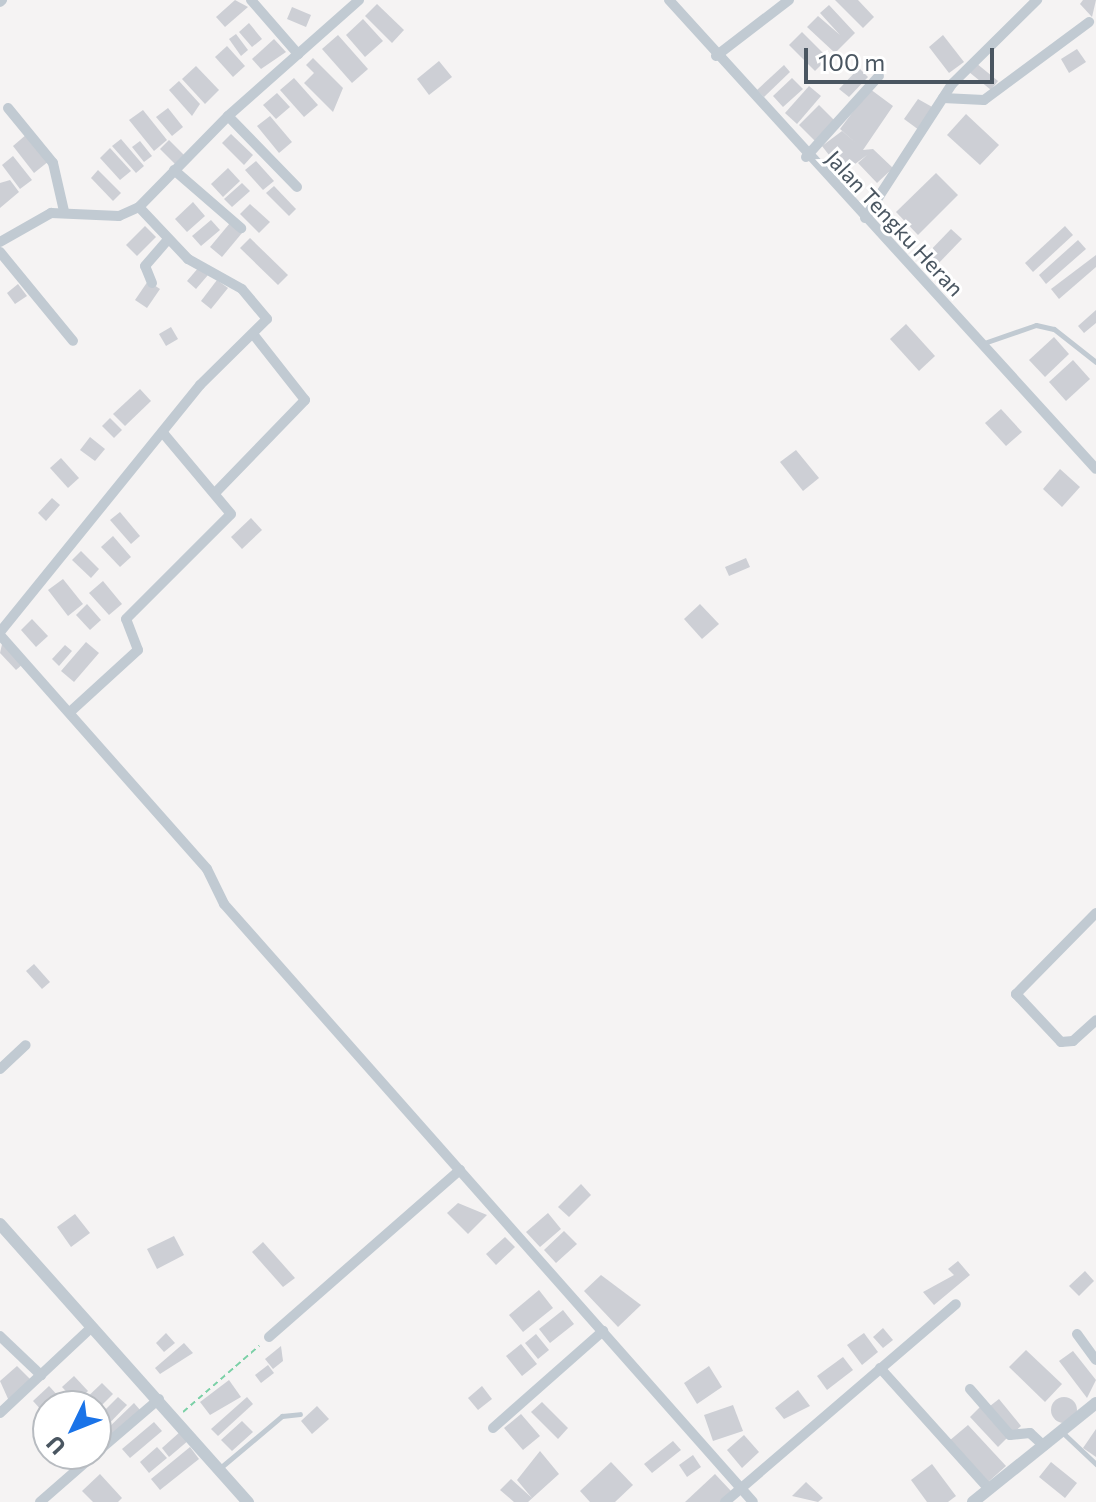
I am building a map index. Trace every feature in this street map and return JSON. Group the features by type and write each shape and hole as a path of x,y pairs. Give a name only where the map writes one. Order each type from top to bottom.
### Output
{"street":[{"path":"251,0 298,54"},
{"path":"0,242 30,220 64,211 119,216 139,207 228,116 359,0"},
{"name":"Jalan Tengku Heran","path":"669,0 806,157 1096,469"},
{"path":"716,56 789,0"},
{"path":"865,218 943,98 1037,0"},
{"path":"943,98 984,100 1089,22"},
{"path":"806,157 879,76"},
{"path":"8,108 53,163 64,211"},
{"path":"228,116 297,187"},
{"path":"174,170 241,228"},
{"path":"139,207 168,240 258,304 267,319 163,433 0,634 207,869 224,904 753,1502"},
{"path":"152,283 145,266 168,240"},
{"path":"0,252 73,341"},
{"path":"216,492 305,400 253,334"},
{"path":"70,712 138,650 126,619 231,514 216,492 163,433"},
{"path":"1096,913 1016,994 1061,1042 1096,1020"},
{"path":"0,1069 26,1045"},
{"path":"269,1337 460,1170"},
{"path":"0,1224 248,1502"},
{"path":"725,1502 956,1304"},
{"path":"0,1413 92,1327"},
{"path":"493,1428 603,1331"},
{"path":"1077,1334 1096,1360"},
{"path":"0,1336 41,1375"},
{"path":"880,1368 989,1489"},
{"path":"970,1389 1010,1435 1030,1433 1044,1446"},
{"path":"112,1440 159,1399"},
{"path":"973,1502 1096,1403"},
{"path":"40,1502 77,1470"}],"lane":[{"path":"982,345 1036,325 1054,329 1096,362"},
{"path":"219,1469 282,1416 300,1414"},
{"path":"1061,1432 1096,1464"}],"path":[{"path":"175,1418 269,1337"}],"building":[{"path":"235,0 248,7 225,27 216,17"},
{"path":"835,0 858,0 874,17 863,28"},
{"path":"1083,0 1096,0 1092,17 1080,4"},
{"path":"377,4 404,30 392,43 365,16"},
{"path":"829,5 855,33 835,53 807,27 818,16 840,35 820,13"},
{"path":"292,7 311,15 306,27 287,19"},
{"path":"363,19 383,41 365,57 346,35"},
{"path":"249,23 262,39 252,47 239,32"},
{"path":"802,32 828,58 815,71 789,45"},
{"path":"236,34 248,50 241,56 229,39"},
{"path":"338,35 368,69 352,83 322,49"},
{"path":"943,35 964,62 949,73 929,47"},
{"path":"274,39 286,52 261,69 252,59"},
{"path":"227,46 245,66 233,77 215,57"},
{"path":"1077,49 1086,62 1069,73 1061,59"},
{"path":"313,58 343,88 333,112 304,83 314,73 306,65"},
{"path":"439,61 452,77 429,95 417,79"},
{"path":"976,63 998,81 991,90 969,72"},
{"path":"784,65 790,72 764,97 757,90"},
{"path":"196,66 219,90 205,104 182,79"},
{"path":"859,68 868,77 849,97 839,89"},
{"path":"294,78 318,105 304,117 280,90"},
{"path":"792,78 803,89 783,107 773,96"},
{"path":"179,81 200,104 192,116 169,90"},
{"path":"809,86 821,96 797,124 785,113"},
{"path":"870,89 893,106 863,150 873,149 893,168 877,183 858,163 867,155 843,173 822,146 842,131 856,143 840,129"},
{"path":"277,93 290,107 276,119 263,105"},
{"path":"918,99 934,108 919,130 904,119"},
{"path":"819,105 837,123 817,143 799,125"},
{"path":"168,108 183,127 172,136 156,117"},
{"path":"143,110 167,140 154,151 129,120"},
{"path":"966,114 999,145 980,165 947,135"},
{"path":"270,116 292,142 279,153 257,126"},
{"path":"27,134 49,161 34,173 13,146"},
{"path":"231,134 253,155 244,165 222,143"},
{"path":"121,139 144,166 136,173 112,146"},
{"path":"169,140 185,156 176,165 160,149"},
{"path":"140,141 152,156 144,162 132,147"},
{"path":"110,148 131,171 120,180 100,158"},
{"path":"13,156 32,180 20,189 2,165"},
{"path":"256,161 274,181 263,190 245,170"},
{"path":"228,168 240,181 223,197 211,184"},
{"path":"98,170 121,193 113,201 91,178"},
{"path":"936,173 958,195 918,235 896,212"},
{"path":"10,180 19,192 0,208 0,183"},
{"path":"242,183 250,191 232,207 224,199"},
{"path":"274,186 296,209 289,216 266,193"},
{"path":"193,202 205,216 187,232 175,219"},
{"path":"250,204 270,222 259,233 240,214"},
{"path":"211,220 220,230 201,246 192,236"},
{"path":"230,223 242,233 222,257 210,247"},
{"path":"145,226 156,237 137,256 126,245"},
{"path":"1065,226 1073,235 1033,272 1025,263"},
{"path":"951,229 962,239 935,267 924,257"},
{"path":"250,238 288,275 278,285 240,248"},
{"path":"1078,240 1086,249 1046,284 1039,275"},
{"path":"1096,255 1096,267 1059,299 1051,289"},
{"path":"199,267 208,275 196,289 187,281"},
{"path":"217,280 228,288 211,309 201,301"},
{"path":"148,281 160,289 147,308 135,300"},
{"path":"18,284 27,296 15,304 7,293"},
{"path":"1096,310 1096,323 1084,333 1078,326"},
{"path":"906,324 935,356 919,371 890,339"},
{"path":"171,327 178,339 166,346 159,334"},
{"path":"1054,337 1069,354 1045,377 1029,360"},
{"path":"1073,360 1090,379 1066,401 1049,382"},
{"path":"140,389 151,401 125,426 113,414"},
{"path":"1001,409 1022,432 1006,446 985,423"},
{"path":"110,418 122,430 114,438 102,426"},
{"path":"90,437 105,449 95,461 80,450"},
{"path":"796,450 819,478 803,491 780,462"},
{"path":"61,458 79,478 68,488 50,468"},
{"path":"1060,469 1080,487 1062,507 1043,489"},
{"path":"52,498 60,505 46,521 38,513"},
{"path":"120,512 140,536 131,544 110,520"},
{"path":"251,518 262,530 242,549 231,537"},
{"path":"113,536 131,557 120,567 101,547"},
{"path":"81,551 99,569 91,578 72,560"},
{"path":"746,558 750,567 729,576 725,567"},
{"path":"63,579 83,604 68,616 48,590"},
{"path":"103,581 122,604 109,615 89,593"},
{"path":"87,604 101,620 90,630 76,615"},
{"path":"700,604 719,624 702,639 684,619"},
{"path":"32,619 48,636 36,647 21,630"},
{"path":"3,640 24,663 16,670 0,653"},
{"path":"86,642 99,653 74,682 61,671"},
{"path":"65,645 72,651 59,666 52,659"},
{"path":"34,964 50,982 42,989 26,971"},
{"path":"581,1184 591,1195 569,1217 558,1207"},
{"path":"458,1203 487,1215 468,1234 447,1213"},
{"path":"548,1213 561,1229 540,1247 526,1232"},
{"path":"75,1214 90,1233 71,1247 57,1227"},
{"path":"564,1231 577,1244 556,1263 544,1250"},
{"path":"174,1236 184,1255 157,1269 147,1249"},
{"path":"505,1237 515,1247 496,1265 486,1254"},
{"path":"263,1242 295,1278 283,1287 252,1252"},
{"path":"958,1261 970,1275 934,1305 923,1292 954,1275 948,1269"},
{"path":"1085,1271 1094,1281 1079,1296 1069,1286"},
{"path":"601,1275 641,1305 618,1327 584,1291"},
{"path":"539,1290 553,1308 523,1332 509,1315"},
{"path":"563,1310 574,1324 550,1343 539,1329"},
{"path":"883,1328 893,1340 883,1348 873,1337"},
{"path":"166,1333 175,1343 164,1352 156,1343"},
{"path":"864,1333 878,1352 862,1365 847,1345"},
{"path":"536,1334 549,1350 538,1359 525,1343"},
{"path":"184,1343 193,1353 160,1374 155,1368"},
{"path":"521,1344 537,1364 522,1376 506,1356"},
{"path":"281,1346 283,1361 273,1369 265,1359"},
{"path":"1026,1350 1062,1384 1045,1402 1009,1367"},
{"path":"1073,1351 1096,1380 1087,1398 1059,1361"},
{"path":"843,1357 853,1370 827,1390 817,1376"},
{"path":"268,1365 274,1373 261,1383 255,1375"},
{"path":"17,1366 32,1381 9,1401 0,1381"},
{"path":"709,1366 722,1387 697,1404 684,1383"},
{"path":"74,1376 87,1390 65,1390 62,1387"},
{"path":"229,1380 241,1397 210,1415 200,1402"},
{"path":"102,1383 109,1390 95,1390"},
{"path":"482,1386 492,1399 478,1410 468,1398"},
{"path":"798,1390 810,1406 784,1419 775,1408"},
{"path":"118,1397 127,1405 112,1421 112,1403"},
{"path":"247,1397 253,1404 218,1436 211,1429"},
{"path":"1064,1397 1073,1401 1077,1410 1073,1419 1064,1423 1055,1419 1051,1410 1055,1401"},
{"path":"999,1399 1021,1426 1012,1434 990,1406"},
{"path":"542,1402 568,1428 558,1439 531,1412"},
{"path":"134,1403 140,1410 112,1437 112,1424"},
{"path":"733,1405 743,1431 713,1441 704,1415"},
{"path":"317,1406 329,1419 312,1434 301,1421"},
{"path":"980,1407 1008,1437 998,1447 970,1417"},
{"path":"521,1414 540,1436 523,1450 504,1428"},
{"path":"242,1421 253,1432 232,1451 221,1440"},
{"path":"154,1422 162,1431 130,1458 122,1449"},
{"path":"968,1425 1006,1466 986,1484 949,1441"},
{"path":"1096,1429 1096,1457 1083,1448"},
{"path":"181,1431 189,1440 169,1457 162,1448"},
{"path":"744,1435 759,1452 742,1468 727,1450"},
{"path":"673,1441 681,1450 652,1473 644,1464"},
{"path":"157,1447 167,1458 149,1473 140,1462"},
{"path":"190,1447 199,1459 160,1490 151,1479"},
{"path":"540,1451 559,1474 528,1502 514,1502 500,1490 511,1479 532,1498 517,1480"},
{"path":"693,1455 701,1467 687,1477 679,1465"},
{"path":"611,1462 633,1485 615,1502 590,1502 580,1491"},
{"path":"1051,1462 1077,1483 1065,1498 1039,1477"},
{"path":"932,1464 956,1496 948,1502 927,1502 911,1480"},
{"path":"100,1474 122,1498 118,1502 93,1502 82,1491"},
{"path":"715,1474 731,1491 720,1502 685,1502"},
{"path":"806,1482 823,1498 818,1502 792,1496"}]}
